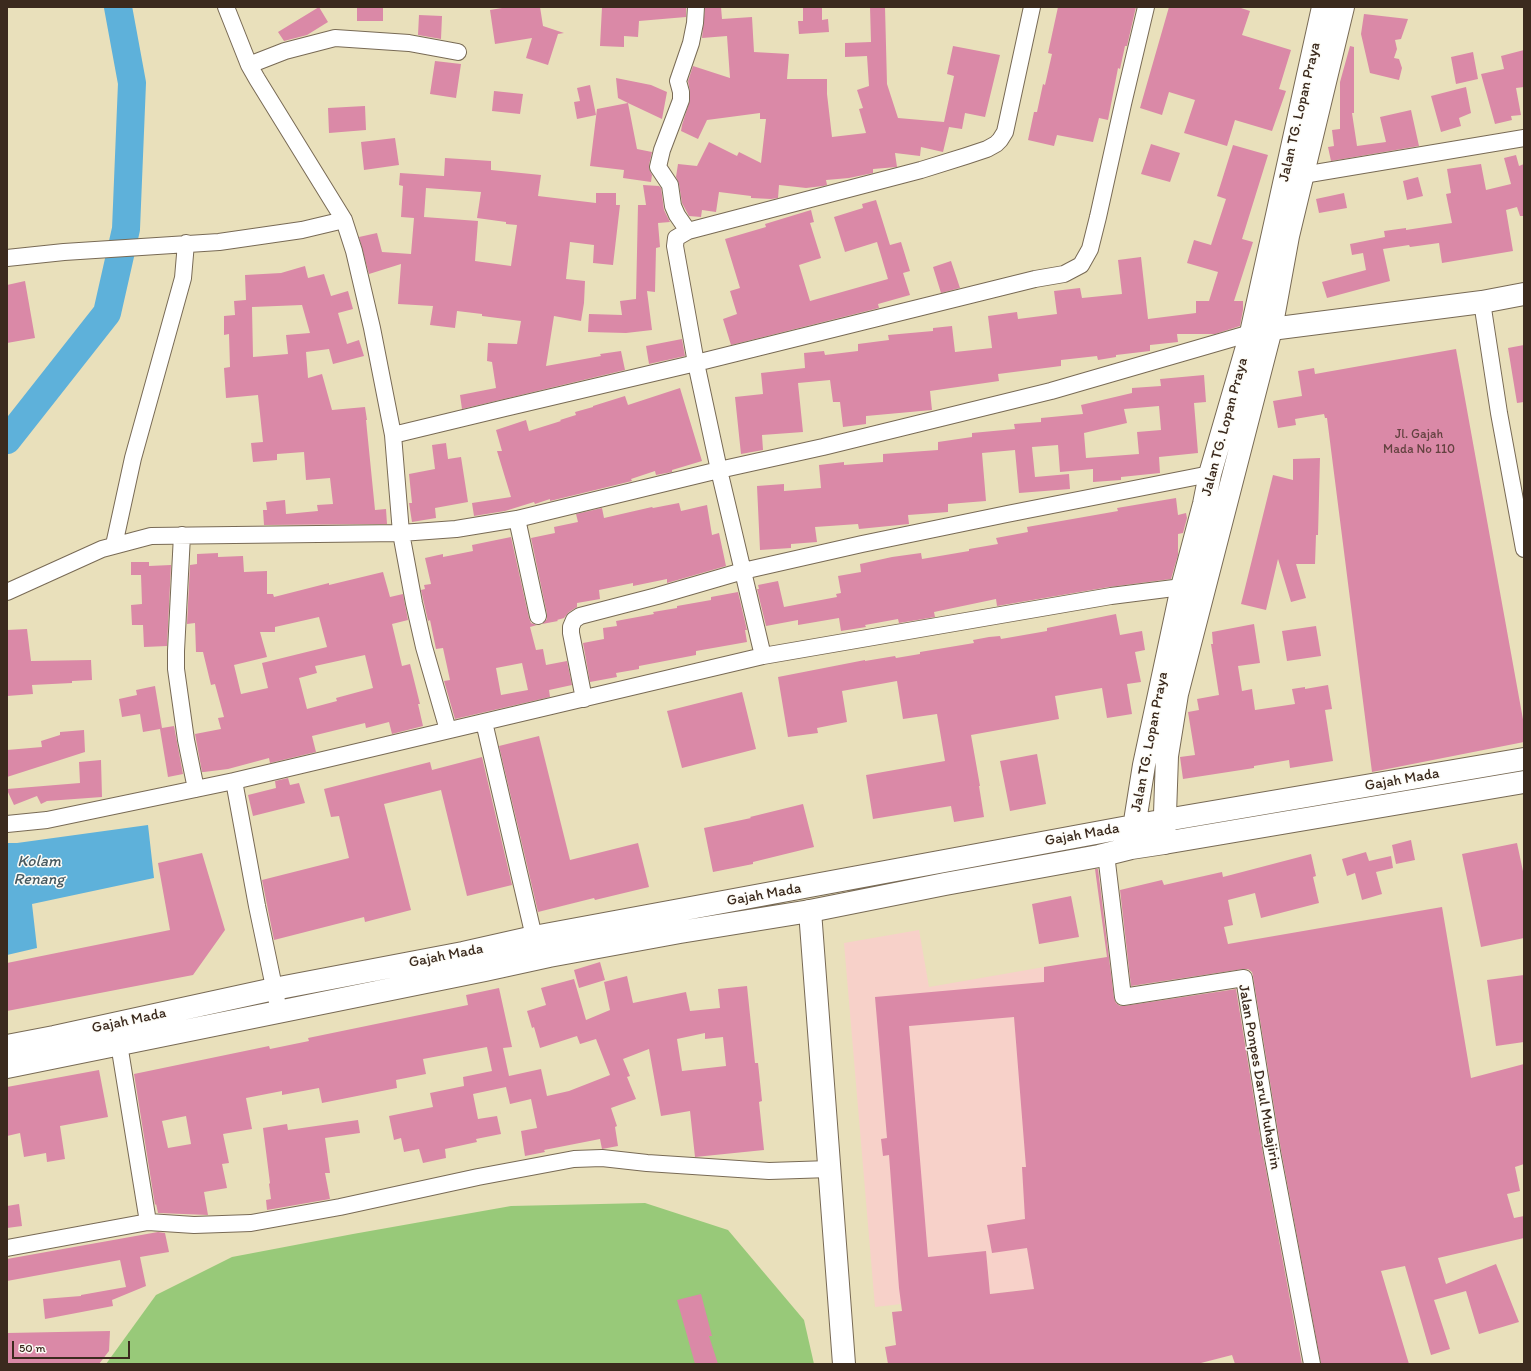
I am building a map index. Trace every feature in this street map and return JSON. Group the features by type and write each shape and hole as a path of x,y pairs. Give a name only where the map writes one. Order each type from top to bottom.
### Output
{"main road":[{"name":"Jalan TG. Lopan Praya","path":"1164,843 1166,820 1167,756 1177,694 1261,331 1323,7"},
{"name":"Jalan TG. Lopan Praya","path":"1131,848 1144,765 1182,587 1204,504 1210,474 1261,331 1288,236 1343,7"},
{"path":"1261,331 1482,302 1524,294"},
{"name":"Gajah Mada","path":"7,1046 274,989 463,953 534,937 1166,820 1524,759"},
{"name":"Gajah Mada","path":"7,1067 549,956 680,932 810,911 1131,848 1524,782"},
{"path":"810,911 844,1364"}],"street":[{"path":"226,7 249,65 276,112 344,220 354,250 393,435 401,533 411,587 424,647 448,730"},
{"path":"688,231 677,215 673,206 670,185 658,167 662,150 681,100 681,92 678,82 691,43 695,23 696,7"},
{"path":"763,656 719,470 696,364 675,246 676,238 688,231 920,170 988,149 996,144 1005,132 1032,7"},
{"path":"393,435 696,364 1035,279 1064,274 1081,265 1090,249 1122,104 1146,7"},
{"path":"249,65 285,51 335,38 409,43 458,52"},
{"path":"1303,175 1524,138"},
{"path":"7,258 64,252 219,242 295,231 344,220"},
{"path":"114,545 133,458 183,278 186,243"},
{"path":"1482,302 1499,413 1520,499 1524,549"},
{"path":"7,592 114,545 151,536 401,533 456,529 517,519 719,470 823,447 1051,391 1261,331"},
{"path":"584,699 571,633 571,627 576,617 743,571 1007,514 1210,474"},
{"path":"517,519 538,616"},
{"path":"182,536 176,670 186,740 196,789"},
{"path":"7,824 47,820 234,781 763,656 1112,596 1182,587"},
{"path":"484,722 534,937"},
{"path":"234,781 257,906 279,1011"},
{"name":"Jalan Ponpes Darul Muhajirin","path":"1106,854 1122,997 1244,978 1274,1160 1312,1364"},
{"path":"119,1044 148,1222"},
{"path":"7,1248 148,1222 201,1225 251,1223 340,1207 478,1176 574,1159 602,1158 647,1163 768,1171 830,1168"}],"shaded area":[{"path":"919,930 929,987 1044,967 1060,1286 875,1307 844,943"}],"green space":[{"path":"645,1203 728,1230 804,1320 814,1364 106,1364 156,1295 232,1257 511,1206"}],"water":[{"name":"Kolam Renang","path":"148,825 154,878 32,904 37,948 7,955 7,843 17,843"}],"building":[{"path":"319,7 328,22 307,35 284,41 278,32"},
{"path":"357,7 383,7 383,21 357,21"},
{"path":"508,7 540,7 543,26 564,33 558,34 548,65 526,58 532,38 495,44 490,10"},
{"path":"602,7 686,7 686,17 639,21 638,37 624,36 624,47 600,46"},
{"path":"705,7 721,7 722,19 752,17 754,52 789,54 787,79 827,79 827,94 832,137 866,133 859,109 863,108 857,90 869,86 867,56 845,57 845,43 871,42 870,7 885,7 887,84 898,118 944,122 954,76 947,74 953,46 1000,55 985,117 965,113 962,129 949,127 943,152 921,147 920,156 895,153 897,167 873,169 873,173 849,178 826,180 827,185 823,186 806,188 779,185 778,198 751,198 751,196 719,192 716,212 702,210 701,217 689,216 682,203 679,184 676,177 678,164 697,166 709,142 737,156 739,152 761,163 766,119 760,119 760,113 707,120 698,139 681,131 690,100 688,81 693,66 730,78 727,36 702,38"},
{"path":"803,7 822,7 822,20 828,19 829,32 799,34 798,21 803,21"},
{"path":"1058,7 1136,7 1127,46 1125,46 1120,69 1118,68 1108,120 1099,118 1093,142 1057,135 1054,146 1028,140 1034,112 1037,112 1043,84 1045,85 1052,54 1048,53"},
{"path":"1169,7 1238,7 1250,11 1242,35 1291,50 1279,89 1286,91 1272,131 1235,120 1227,146 1184,133 1195,100 1169,92 1162,115 1140,108"},
{"path":"1364,14 1408,19 1401,39 1395,40 1397,49 1394,58 1399,59 1402,68 1399,80 1370,73 1361,34"},
{"path":"419,15 442,16 441,39 418,35"},
{"path":"1350,46 1354,47 1354,113 1352,113 1357,146 1386,142 1380,117 1411,110 1419,146 1331,161 1328,147 1334,146 1332,130 1340,129 1340,82"},
{"path":"1524,50 1524,87 1516,88 1521,115 1511,116 1512,120 1495,124 1481,74 1504,69 1501,56"},
{"path":"1473,52 1478,79 1456,84 1451,57"},
{"path":"435,61 461,64 456,98 430,94"},
{"path":"616,78 651,85 667,92 662,119 618,98"},
{"path":"590,85 596,115 577,119 574,102 580,101 577,88"},
{"path":"1466,87 1471,113 1459,118 1461,126 1441,132 1431,96"},
{"path":"494,91 523,94 520,114 492,111"},
{"path":"628,103 637,149 652,152 649,165 652,175 651,182 623,178 624,170 590,166 597,109"},
{"path":"365,106 366,130 329,133 328,108"},
{"path":"395,138 399,165 364,170 361,142"},
{"path":"1151,144 1180,153 1170,182 1141,174"},
{"path":"1233,145 1268,155 1242,239 1253,242 1234,301 1243,301 1240,326 1215,334 1177,334 1178,342 1150,345 1150,351 1116,355 1116,357 1098,360 1097,356 1061,360 1061,366 998,374 999,381 930,391 932,410 866,416 866,424 843,427 840,402 833,402 830,380 798,383 803,432 762,435 763,450 741,454 735,397 763,394 761,373 805,368 804,353 824,351 825,355 858,351 858,344 889,340 888,335 933,331 933,328 952,326 955,352 992,348 988,316 1017,312 1018,319 1057,314 1054,291 1080,288 1082,298 1122,294 1118,260 1141,257 1148,319 1196,313 1196,301 1209,301 1218,272 1187,263 1194,240 1211,245 1226,199 1217,196"},
{"path":"1516,155 1519,166 1524,164 1524,216 1520,216 1517,207 1506,210 1513,251 1442,263 1439,243 1410,247 1409,245 1383,249 1390,281 1327,298 1322,282 1366,270 1363,253 1352,255 1350,244 1385,237 1384,231 1406,228 1406,230 1452,223 1446,194 1451,193 1447,169 1481,164 1486,190 1511,184 1504,158"},
{"path":"445,158 491,161 491,170 541,175 538,196 596,203 596,193 616,193 616,205 620,205 613,265 593,263 594,245 570,242 566,279 585,281 581,321 554,316 546,366 621,351 625,370 462,409 460,395 496,388 492,362 487,361 488,343 517,344 521,321 457,311 455,328 430,325 433,306 398,304 401,264 369,274 359,237 377,233 382,252 411,254 414,218 401,217 403,186 399,185 400,173 444,176","holes":["426,188 481,192 477,218 517,225 511,266 475,261 478,221 424,217"]},
{"path":"1418,177 1423,196 1407,200 1403,181"},
{"path":"643,185 659,186 661,188 664,210 670,222 658,223 660,247 656,248 655,292 647,291 652,330 626,333 588,332 589,314 622,315 620,301 636,299 638,205 646,205"},
{"path":"1344,193 1347,208 1319,213 1316,199"},
{"path":"876,200 890,245 901,242 910,271 903,273 910,295 878,304 879,308 731,345 723,319 737,314 730,291 740,288 725,239 766,227 765,224 811,210 814,222 810,223 821,258 799,265 810,301 888,279 877,242 845,252 834,217 863,208 862,204"},
{"path":"951,261 960,288 941,293 933,267"},
{"path":"305,266 308,278 324,274 331,296 348,291 353,309 338,313 347,344 359,340 364,356 333,364 329,349 306,352 308,378 322,374 332,410 365,407 375,510 386,509 387,524 264,525 263,510 267,510 266,502 285,500 286,514 318,511 317,505 333,504 330,478 306,480 304,452 277,454 277,460 253,462 251,443 263,442 258,395 226,398 224,368 230,367 229,334 224,335 224,316 235,315 234,301 246,300 245,275 281,273","holes":["302,305 310,333 286,335 288,354 253,357 252,307"]},
{"path":"25,281 35,338 7,343 7,285"},
{"path":"682,339 685,356 649,364 646,346"},
{"path":"1524,345 1524,402 1517,403 1508,348"},
{"path":"1456,349 1524,725 1524,742 1372,772 1327,418 1325,418 1324,414 1295,419 1296,425 1278,428 1273,401 1302,396 1298,371 1314,368 1315,374"},
{"path":"1204,375 1206,402 1194,403 1198,453 1159,457 1160,473 1121,477 1121,480 1093,482 1093,469 1060,472 1058,445 1032,447 1035,477 1069,474 1070,489 1019,493 1015,450 982,453 986,501 948,504 948,512 908,515 909,524 859,529 858,524 815,527 817,542 791,544 791,548 760,550 757,486 784,484 784,491 821,488 819,465 844,462 844,465 883,462 883,454 938,450 938,442 972,437 972,433 1015,429 1014,424 1041,422 1041,418 1083,414 1081,405 1132,393 1132,388 1161,386 1160,379","holes":["1159,406 1161,430 1137,432 1139,454 1086,458 1084,433 1127,423 1124,409"]},
{"path":"680,388 702,461 672,470 672,472 656,475 655,471 631,479 632,481 550,501 550,499 535,504 534,502 505,511 474,516 472,503 511,497 497,451 502,451 496,430 526,420 529,431 576,415 575,412 625,396 628,405"},
{"path":"446,443 448,459 461,457 468,502 435,508 436,518 412,522 409,503 412,503 409,474 435,469 432,445"},
{"path":"1320,458 1318,535 1316,535 1315,564 1296,564 1306,598 1291,602 1278,559 1266,610 1241,604 1273,475 1293,480 1293,459"},
{"path":"1176,498 1178,515 1186,513 1187,518 1183,533 1178,534 1178,555 1171,579 1109,587 997,606 996,599 934,612 935,617 899,623 898,619 865,625 866,627 841,631 839,618 798,625 798,620 766,626 757,589 759,589 758,585 778,581 784,607 837,597 836,594 841,593 838,576 861,572 860,564 892,557 921,553 922,559 969,551 969,549 998,544 996,538 1028,532 1027,527 1118,511 1117,508"},
{"path":"679,503 681,511 707,505 712,535 719,533 726,566 667,583 667,579 633,586 633,583 599,590 600,599 577,603 577,607 569,612 564,618 557,620 558,621 542,624 547,619 547,614 531,538 555,533 554,527 578,522 576,514 602,508 604,518 652,507"},
{"path":"511,537 529,618 531,623 537,625 530,627 536,650 543,649 546,665 567,661 572,685 549,690 550,697 455,719 444,681 450,680 443,648 436,649 430,620 428,621 421,590 425,589 424,585 431,584 425,558 443,554 443,557 473,551 472,545","holes":["522,663 528,690 501,695 496,668"]},
{"path":"218,553 218,557 243,556 244,572 267,571 267,594 273,594 274,597 329,583 329,585 383,572 390,597 403,594 408,620 392,624 402,666 410,664 420,704 418,704 423,726 392,734 389,722 366,728 365,723 312,736 316,752 270,763 269,758 228,769 202,772 195,734 221,729 218,718 224,717 215,684 211,685 203,652 196,652 195,623 187,624 190,565 197,564 197,554","holes":["319,617 327,647 262,663 268,688 241,694 234,665 267,657 260,632 275,632 275,627","365,655 373,688 336,698 337,701 307,709 299,678 317,673 315,666"]},
{"path":"131,562 149,562 149,566 171,565 167,646 144,647 143,625 132,625 131,605 142,604 141,575 131,575"},
{"path":"738,592 747,630 745,630 747,642 696,651 696,655 639,666 639,669 616,673 617,677 590,682 583,643 604,639 603,628 617,626 616,621 654,614 653,612 711,600 711,597"},
{"path":"1116,614 1120,635 1142,631 1145,650 1135,652 1141,682 1127,684 1132,714 1107,718 1102,688 1055,696 1059,719 971,735 984,817 954,822 951,806 873,819 866,775 945,761 937,714 903,719 897,681 842,691 847,722 817,728 818,733 788,737 778,677 865,660 895,656 896,658 920,654 920,652 974,643 973,640 989,637 1000,636 1001,639 1047,631 1047,628"},
{"path":"1254,624 1260,663 1238,666 1242,691 1252,689 1255,710 1295,704 1292,689 1305,687 1305,689 1328,685 1332,709 1325,710 1333,761 1290,768 1289,760 1254,766 1254,768 1183,779 1180,757 1195,755 1188,712 1199,710 1197,699 1219,695 1211,644 1213,644 1212,632"},
{"path":"1316,626 1321,656 1287,661 1282,631"},
{"path":"27,629 31,661 91,660 92,680 72,681 72,683 32,685 33,694 7,696 7,630"},
{"path":"155,686 162,728 174,726 183,774 168,777 160,729 143,732 140,714 122,717 119,699 137,695 136,690"},
{"path":"742,692 756,749 682,768 667,711"},
{"path":"84,730 85,752 7,777 7,750 42,747 41,741 60,735 60,732"},
{"path":"539,736 570,860 638,843 649,887 595,900 594,898 538,912 499,746"},
{"path":"1037,754 1046,804 1010,811 1000,761"},
{"path":"482,757 512,885 467,896 441,790 384,804 411,910 365,922 364,917 274,940 262,880 349,858 339,816 331,817 324,789 430,762 432,770"},
{"path":"101,760 102,797 47,801 41,804 37,796 14,805 7,790 80,783 79,762"},
{"path":"288,778 290,785 299,783 305,803 253,816 248,795 276,788 275,781"},
{"path":"803,804 814,847 753,862 753,864 713,872 704,828 751,818 750,817"},
{"path":"1411,840 1415,860 1396,864 1392,845"},
{"path":"1517,843 1524,876 1524,938 1481,947 1462,854"},
{"path":"1366,852 1369,861 1391,856 1393,868 1376,872 1382,894 1362,900 1355,873 1347,876 1342,859"},
{"path":"202,853 225,930 193,975 7,1011 7,963 170,930 158,863"},
{"path":"1311,854 1316,876 1313,877 1319,903 1261,918 1255,893 1228,900 1233,925 1224,927 1228,944 1442,907 1471,1078 1524,1064 1524,1164 1515,1167 1520,1191 1507,1194 1514,1218 1524,1216 1524,1238 1438,1258 1446,1284 1496,1264 1519,1322 1479,1334 1466,1291 1434,1300 1450,1349 1431,1355 1405,1266 1381,1271 1409,1364 1321,1364 1281,1150 1252,972 1248,969 1243,969 1131,986 1120,890 1162,880 1164,885 1222,872 1223,877"},
{"path":"1095,869 1098,869 1114,998 1116,1003 1120,1006 1124,1006 1236,989 1263,1154 1302,1364 1235,1364 1232,1355 1197,1364 888,1364 885,1347 896,1345 892,1312 902,1311 889,1155 883,1156 881,1139 887,1138 875,997 1044,982 1044,967 1107,957","holes":["1014,1017 1026,1167 1022,1167 1025,1219 987,1225 992,1253 1027,1248 1034,1289 990,1294 986,1251 928,1257 909,1026"]},
{"path":"1071,896 1079,937 1039,944 1032,904"},
{"path":"600,962 605,980 579,988 574,970"},
{"path":"1524,975 1524,1042 1496,1046 1487,980"},
{"path":"627,976 633,1003 686,992 690,1011 720,1008 718,989 747,986 755,1063 758,1063 762,1101 759,1102 764,1150 695,1157 690,1111 661,1116 649,1049 623,1059 630,1076 627,1077 636,1099 611,1108 617,1126 615,1127 618,1146 602,1149 600,1139 544,1150 545,1152 525,1156 521,1131 537,1128 531,1099 510,1104 506,1087 473,1094 478,1119 497,1116 501,1134 476,1139 477,1142 445,1149 446,1158 423,1163 419,1149 404,1152 401,1138 394,1140 389,1116 433,1107 430,1093 464,1086 463,1077 492,1071 487,1047 423,1059 426,1074 396,1080 397,1088 322,1103 319,1088 282,1095 282,1091 246,1098 252,1129 223,1134 229,1163 222,1164 227,1188 204,1192 208,1215 158,1213 156,1204 155,1205 134,1074 269,1046 270,1049 309,1041 308,1038 468,1005 466,995 499,988 512,1047 503,1048 509,1076 541,1069 547,1096 569,1091 610,1075 596,1039 580,1044 577,1036 540,1048 534,1027 532,1028 527,1011 546,1005 541,988 574,979 586,1020 610,1010 604,982","holes":["705,1033 705,1039 723,1037 726,1066 682,1071 677,1039","186,1116 191,1144 168,1148 162,1121"]},
{"path":"99,1070 108,1117 60,1126 65,1159 47,1162 46,1153 24,1157 20,1133 7,1136 7,1087"},
{"path":"358,1120 360,1133 325,1138 330,1173 325,1173 330,1199 267,1210 266,1200 271,1199 263,1128 287,1124 288,1130"},
{"path":"19,1204 22,1226 7,1228 7,1206"},
{"path":"158,1232 165,1233 169,1252 140,1257 146,1286 112,1300 113,1306 45,1319 43,1299 81,1296 126,1287 120,1260 7,1281 7,1259"},
{"path":"701,1294 712,1336 709,1336 718,1364 695,1364 677,1300"},
{"path":"110,1331 109,1351 99,1364 7,1364 7,1333"}],"waterway":[{"path":"7,440 107,313 126,229 132,83 118,7"}]}
